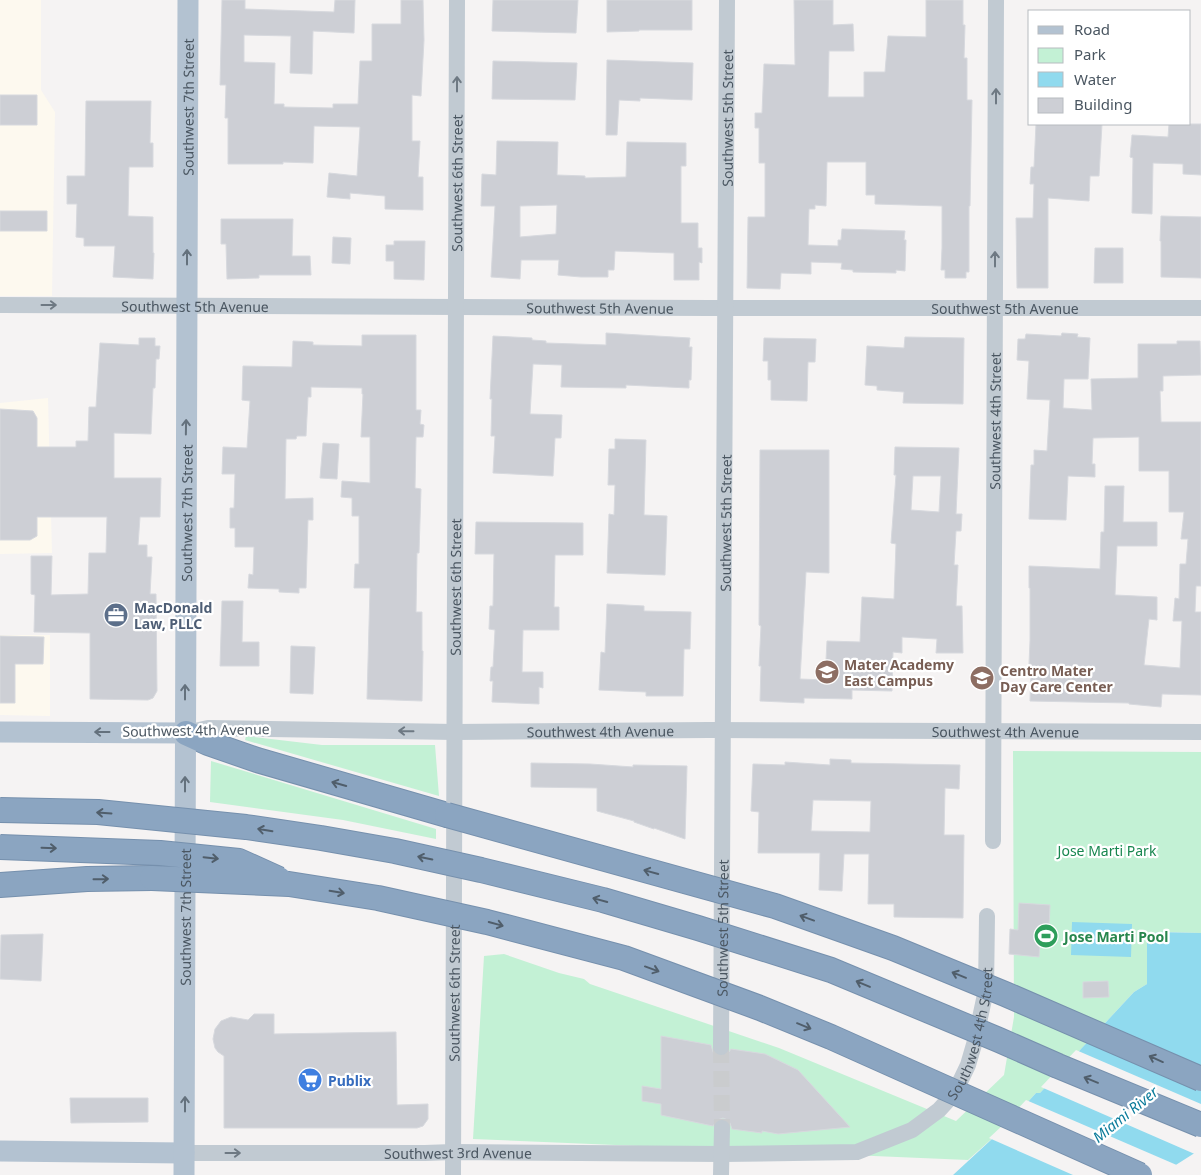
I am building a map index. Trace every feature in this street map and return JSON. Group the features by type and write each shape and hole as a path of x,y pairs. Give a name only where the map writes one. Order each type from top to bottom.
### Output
{"highway":[{"path":"186,733 257,760 386,798 775,906 893,948 996,990 1201,1079"},
{"path":"0,810 98,812 246,827 321,838 395,851 482,870 604,900 831,970 1201,1125"},
{"path":"0,847 160,853 239,861 289,884"},
{"path":"0,885 87,879 152,878 289,884 378,898 487,922 624,958 760,1008 936,1083 1140,1175"}],"main road":[{"name":"Southwest 7th Street","path":"184,1175 188,0"},
{"name":"Southwest 4th Avenue","path":"0,732 186,733"},
{"name":"Southwest 3rd Avenue","path":"0,1151 184,1153"}],"street":[{"name":"Southwest 6th Street","path":"453,1175 457,0"},
{"name":"Southwest 5th Street","path":"722,1047 727,0"},
{"name":"Southwest 4th Street","path":"993,841 996,0"},
{"name":"Southwest 5th Avenue","path":"0,306 1201,308"},
{"name":"Southwest 4th Avenue","path":"186,733 208,728 455,732 725,730 1201,732"},
{"name":"Southwest 4th Street","path":"912,1130 939,1110 949,1099 958,1086 968,1065 986,990 987,916"},
{"path":"722,1128 722,1175"},
{"name":"Southwest 3rd Avenue","path":"184,1153 722,1154 857,1152 912,1130"}],"shaded area":[{"path":"0,0 41,0 41,90 55,112 52,296 0,296"},
{"path":"48,398 52,553 0,554 0,403"},
{"path":"0,635 50,635 50,716 0,715"}],"green space":[{"path":"246,736 322,745 435,745 439,796 245,740"},
{"name":"Jose Marti Park","path":"1013,751 1201,752 1201,933 1157,932 1147,941 1147,984 1134,992 1040,1093 1036,1093 1005,1127 968,1160 473,1139 484,956 504,954 559,973 584,979 590,984 779,1048 956,1121 1004,1075 1014,1017"},
{"path":"211,761 436,829 436,839 343,820 210,802"}],"water":[{"path":"1072,922 1132,924 1131,957 1071,955"},
{"name":"Miami River","path":"1157,932 1201,933 1201,1149 1160,1175 953,1175 1005,1127 1036,1093 1040,1093 1134,992 1147,984 1147,941"}],"pier":[{"path":"1076,1050 1201,1104 1201,1152 1197,1155 1041,1087"},
{"path":"1026,1100 1179,1166 1165,1175 1073,1175 989,1138"}],"building":[{"path":"222,0 245,0 245,9 334,12 335,0 355,0 354,33 313,31 312,74 290,73 291,36 244,35 244,62 275,63 274,104 284,104 284,107 333,108 333,104 358,104 360,61 372,61 372,24 401,24 401,0 423,0 424,40 421,96 412,95 412,141 420,141 418,177 423,177 423,210 385,209 385,196 350,193 350,199 327,197 329,173 357,176 360,127 314,126 313,163 228,164 228,118 225,118 226,85 220,85"},
{"path":"493,0 578,0 576,33 492,31"},
{"path":"607,0 692,0 692,30 607,32"},
{"path":"794,0 833,0 833,25 853,24 854,51 829,51 828,97 864,97 864,72 885,72 888,36 926,37 926,0 963,0 963,25 965,25 964,58 967,58 967,100 972,100 969,272 966,272 966,278 945,278 945,270 941,270 942,206 875,204 875,195 866,195 866,162 827,162 826,206 815,205 815,209 809,209 808,245 838,246 838,240 841,240 842,229 905,231 905,271 896,270 896,273 853,272 853,270 841,269 842,263 811,262 811,274 781,273 780,289 747,288 748,217 765,217 765,163 759,163 759,128 755,128 755,113 762,113 764,64 795,65"},
{"path":"607,60 693,63 692,100 640,98 640,101 619,100 617,135 606,135"},
{"path":"493,61 577,63 575,100 492,99"},
{"path":"0,95 37,95 37,125 0,125"},
{"path":"86,101 151,101 150,143 153,143 153,167 129,167 128,216 153,217 153,279 113,277 115,246 84,246 84,238 76,237 77,204 67,204 67,176 85,176"},
{"path":"1201,124 1201,175 1183,174 1183,164 1153,163 1152,214 1132,213 1133,158 1130,157 1132,135 1168,137 1169,125"},
{"path":"1036,125 1102,125 1099,176 1090,176 1089,201 1048,198 1048,288 1017,288 1016,218 1033,218 1034,184 1030,184 1031,167 1034,167"},
{"path":"497,141 558,142 557,175 585,176 585,178 626,177 627,142 686,143 686,166 681,166 681,223 698,223 698,248 702,248 702,263 699,262 699,280 674,280 674,253 615,251 614,270 608,270 608,277 558,275 559,260 521,260 520,279 491,277 495,206 481,206 482,174 496,175","holes":["557,205 556,234 520,237 520,206"]},
{"path":"0,211 47,211 47,231 0,231"},
{"path":"1161,216 1201,217 1201,278 1161,277"},
{"path":"221,219 293,219 292,256 310,256 311,275 259,275 259,278 227,279 226,244 221,244"},
{"path":"333,237 351,238 350,264 332,263"},
{"path":"394,241 425,241 424,280 394,279 394,261 386,261 386,245 394,245"},
{"path":"1095,248 1123,248 1123,283 1094,283"},
{"path":"606,333 690,338 689,347 692,347 689,388 626,385 626,388 561,387 562,365 533,364 530,414 562,415 561,438 555,438 553,476 493,473 495,436 491,436 492,399 490,399 493,336 532,338 532,340 546,341 546,343 606,345"},
{"path":"1062,333 1078,334 1077,337 1090,338 1088,379 1064,379 1063,408 1092,410 1091,379 1138,378 1138,344 1177,344 1177,341 1200,341 1201,375 1163,376 1163,391 1160,391 1161,422 1201,422 1201,586 1196,586 1195,612 1201,612 1201,695 1162,694 1161,707 1129,703 1030,701 1029,566 1100,569 1101,532 1104,532 1105,486 1124,486 1123,522 1157,522 1157,546 1117,546 1115,595 1157,597 1157,620 1149,619 1144,665 1180,668 1182,621 1173,621 1175,598 1179,599 1180,564 1186,564 1188,539 1181,539 1184,512 1169,512 1169,471 1139,471 1139,437 1093,438 1092,464 1095,464 1095,477 1068,476 1066,520 1029,519 1031,465 1034,465 1034,450 1047,451 1050,400 1027,399 1029,361 1017,360 1018,339 1025,339 1026,334 1061,336"},
{"path":"362,335 416,335 416,410 421,410 420,424 424,425 423,437 416,437 415,488 421,489 416,612 422,612 422,701 367,699 370,588 354,588 355,564 359,564 359,516 352,516 352,498 341,497 342,481 370,483 370,437 361,437 362,388 311,387 311,397 308,397 306,436 286,439 285,499 313,498 313,520 308,520 306,588 299,588 299,593 279,592 279,589 248,588 249,574 253,575 254,547 235,547 235,528 230,528 230,508 234,508 235,474 222,474 223,447 247,448 250,401 242,400 243,366 292,367 293,341 313,342 313,345 362,346"},
{"path":"905,337 964,338 963,404 903,403 904,392 877,390 877,386 865,385 867,346 904,348"},
{"path":"139,338 155,338 155,346 160,346 159,359 156,359 155,388 153,388 151,434 114,433 114,478 161,478 160,517 140,517 138,545 147,545 147,557 152,557 150,594 156,594 157,691 153,698 148,700 90,699 90,633 34,632 35,595 31,594 31,556 52,556 51,595 88,594 89,553 106,553 107,517 37,517 37,536 30,540 0,540 0,409 33,411 37,418 37,447 76,447 76,441 88,441 89,407 96,407 100,343 139,345"},
{"path":"764,338 816,339 815,362 808,362 807,401 771,400 771,380 768,380 768,361 763,361"},
{"path":"615,439 646,440 644,515 667,516 665,575 607,573 609,514 614,515 615,485 608,485 609,449 615,449"},
{"path":"323,443 339,444 337,479 320,478"},
{"path":"895,447 959,448 956,514 962,514 961,531 956,531 954,565 958,565 956,606 962,606 963,653 936,653 937,639 902,637 902,653 893,652 892,691 852,690 852,699 804,698 804,703 760,701 760,450 829,450 829,573 806,572 800,679 825,680 827,641 860,642 862,597 894,599 896,544 891,543 896,475 894,475","holes":["913,476 941,476 939,512 911,510"]},
{"path":"476,522 583,523 583,555 555,555 554,607 559,607 559,630 523,630 522,672 543,672 543,688 539,687 539,704 492,702 493,681 490,681 491,667 493,667 495,630 489,629 490,606 493,606 494,554 475,554"},
{"path":"222,601 243,601 242,642 259,642 259,666 220,666"},
{"path":"607,604 644,606 644,611 691,612 690,649 684,649 683,696 646,696 646,692 599,690 601,652 605,653"},
{"path":"0,636 44,637 43,664 15,664 15,703 0,703"},
{"path":"291,646 315,647 313,694 290,693"},
{"path":"830,759 851,760 851,763 960,765 959,789 945,788 944,835 964,835 963,918 894,917 894,904 868,904 869,854 844,854 842,891 819,890 820,853 758,853 759,812 751,811 753,764 785,765 785,762 830,765","holes":["813,800 871,801 870,832 811,831"]},
{"path":"531,763 633,767 633,765 687,766 685,839 634,821 597,811 597,788 531,787"},
{"path":"1019,903 1050,905 1049,928 1041,928 1039,957 1009,954 1010,929 1018,930"},
{"path":"43,934 41,981 0,979 1,935"},
{"path":"1108,981 1109,997 1083,998 1083,982"},
{"name":"Publix","path":"254,1014 274,1014 274,1034 396,1032 397,1105 428,1104 428,1119 423,1126 417,1128 224,1128 224,1056 215,1048 213,1039 215,1029 221,1021 231,1017 248,1020"},
{"path":"661,1036 711,1045 716,1056 720,1057 726,1055 731,1049 765,1054 798,1070 850,1127 778,1134 762,1131 762,1133 732,1129 728,1120 723,1118 717,1120 713,1126 661,1115 661,1104 642,1101 642,1086 661,1089"},
{"path":"70,1098 148,1098 148,1122 71,1123"}],"tunnel":[{"path":"721,1047 722,1128"}],"place":[{"name":"MacDonald Law, PLLC","path":"116,615"},
{"name":"Mater Academy East Campus","path":"827,672"},
{"name":"Centro Mater Day Care Center","path":"982,678"},
{"name":"Jose Marti Pool","path":"1046,936"},
{"name":"Publix","path":"310,1080"}]}
